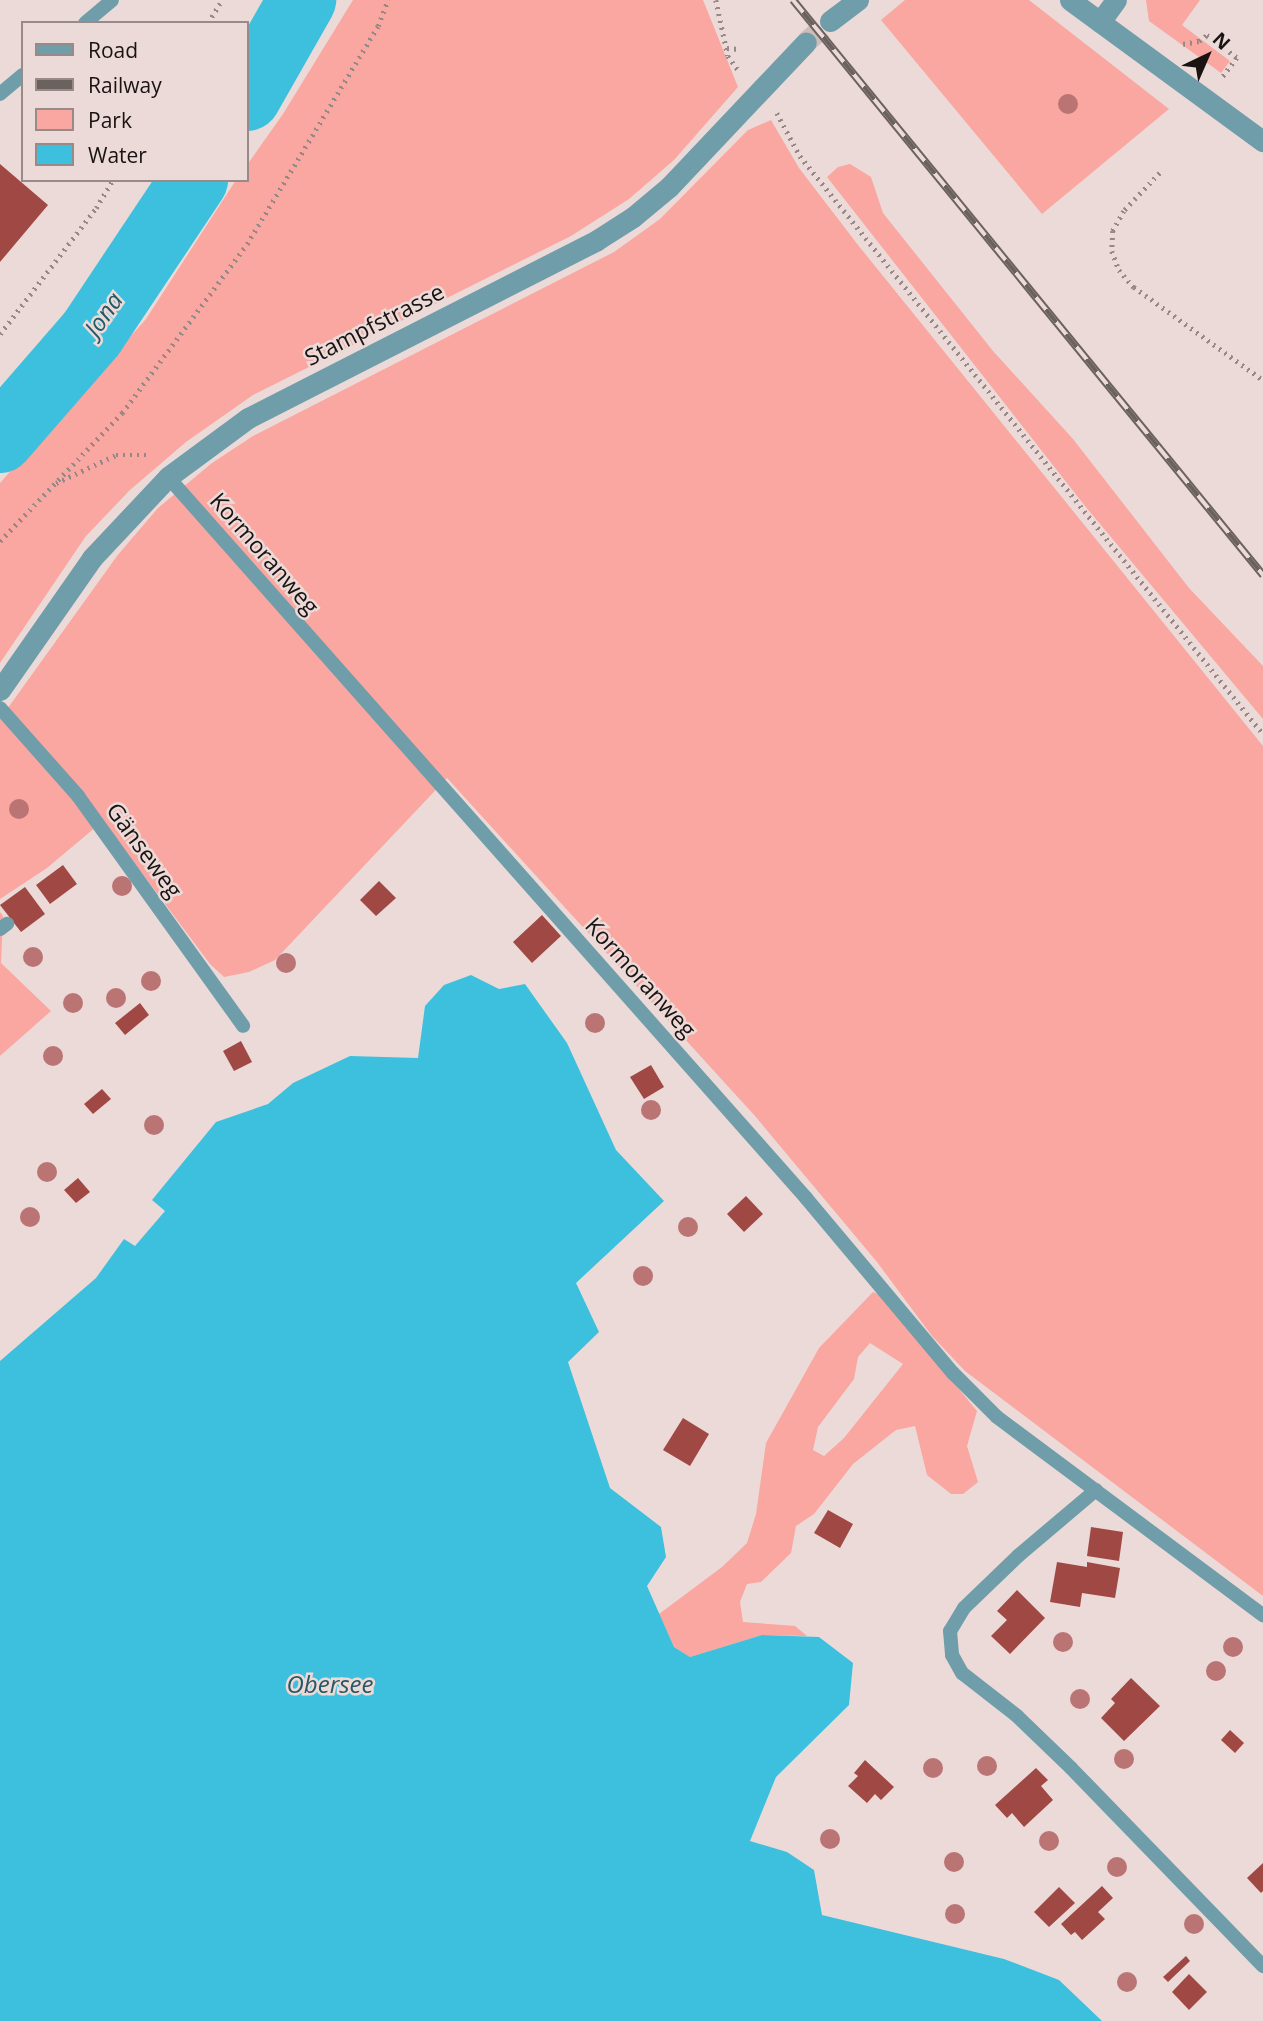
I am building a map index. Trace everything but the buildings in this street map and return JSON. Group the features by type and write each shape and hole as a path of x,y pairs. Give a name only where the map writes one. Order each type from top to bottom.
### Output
{"street":[{"path":"830,21 858,0"},
{"path":"1070,0 1263,141"},
{"path":"1100,22 1116,0"},
{"name":"Stampfstrasse","path":"0,690 92,558 168,477 248,418 597,240 633,218 669,187 806,42"}],"lane":[{"path":"87,21 112,0"},
{"path":"0,94 21,77"},
{"name":"Kormoranweg","path":"168,477 806,1198 953,1373 997,1417 1263,1615"},
{"name":"Gänseweg","path":"0,708 78,796 243,1026"},
{"path":"1096,1490 1018,1556 964,1608 950,1631 952,1655 962,1673 1017,1716 1071,1768 1263,1966"}],"path":[{"path":"209,21 222,0"},
{"path":"0,541 122,413 247,244 378,26 388,0"},
{"path":"716,0 727,48 736,68 758,92"},
{"path":"1177,50 1181,44 1199,41 1207,35 1237,58 1227,72"},
{"path":"727,48 738,49"},
{"path":"780,116 800,156 1263,734"},
{"path":"1160,173 1124,211 1113,231 1112,251 1119,270 1134,287 1263,380"},
{"path":"0,334 96,208 112,182"},
{"path":"54,485 116,455 199,453"}],"green space":[{"path":"353,0 703,0 738,87 674,160 629,199 571,236 253,395 186,442 130,490 86,536 0,663 0,483 146,319 235,182 248,182 248,164 283,114"},
{"path":"905,0 1029,0 1169,109 1042,214 881,20"},
{"path":"1146,0 1200,0 1182,25 1230,61 1221,73 1149,21"},
{"path":"771,120 799,168 858,245 1263,746 1263,1596 965,1371 932,1336 877,1262 755,1116 447,778 275,960 249,972 224,977 210,964 103,821 47,868 0,899 0,719 117,556 158,508 212,463 253,436 614,252 660,219 748,130"},
{"path":"850,164 871,177 883,213 993,351 1073,439 1189,588 1263,666 1263,719 1085,506 827,177 838,167"},
{"path":"0,912 3,916 1,963 51,1011 0,1056"},
{"path":"873,1292 883,1296 977,1411 967,1446 978,1482 963,1494 951,1494 927,1475 915,1426 896,1430 853,1464 814,1514 796,1526 791,1553 761,1582 747,1584 740,1602 743,1622 795,1626 807,1636 762,1635 690,1657 674,1647 659,1614 722,1567 747,1543 756,1514 766,1443 819,1348","holes":["870,1343 903,1364 844,1438 824,1456 813,1450 818,1427 854,1379 858,1357"]}],"water":[{"name":"Obersee","path":"471,975 499,989 525,984 567,1043 616,1150 664,1201 576,1283 599,1332 568,1362 610,1488 661,1527 666,1557 647,1586 674,1647 690,1657 762,1635 819,1637 853,1663 849,1705 776,1777 750,1841 787,1852 814,1870 822,1915 1004,1959 1059,1980 1102,2021 0,2021 0,1361 96,1278 124,1239 135,1246 165,1211 152,1200 216,1122 268,1104 293,1083 350,1056 418,1058 425,1006 444,985"}],"waterway":[{"name":"Jona","path":"248,95 302,0"},
{"name":"Jona","path":"0,439 92,333 193,182"}],"tunnel":[{"path":"806,42 830,21"}],"railway":[{"path":"793,0 1263,575"}]}
